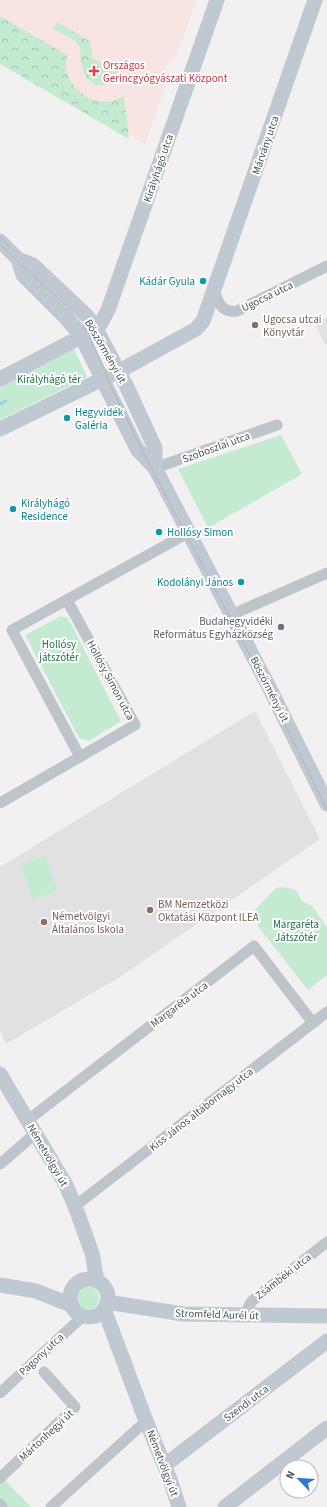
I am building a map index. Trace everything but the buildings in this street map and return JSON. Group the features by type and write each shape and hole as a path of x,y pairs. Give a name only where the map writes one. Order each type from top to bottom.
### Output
{"street":[{"name":"Királyhágó utca","path":"89,331 100,323 108,310 217,0"},
{"name":"Márvány utca","path":"214,290 315,0"},
{"name":"Böszörményi út","path":"0,241 18,259 23,274 66,318 89,331 110,375 155,448 155,468 230,615 268,685 327,804"},
{"name":"Ugocsa utca","path":"214,290 218,303 231,312 237,311 327,266"},
{"path":"0,429 110,375 196,329 203,321 214,290"},
{"path":"0,379 89,331"},
{"name":"Szoboszlai utca","path":"155,468 277,425"},
{"path":"80,757 12,630 188,533"},
{"path":"230,615 327,573"},
{"name":"Hollósy Simon utca","path":"0,803 135,725 67,600"},
{"name":"Margaréta utca","path":"28,1120 254,946 313,1023"},
{"name":"Kiss János altábornagy utca","path":"75,1206 327,1012"},
{"name":"Németvölgyi út","path":"0,1074 66,1185 92,1253 97,1282"},
{"path":"0,1164 36,1134"},
{"name":"Németvölgyi út","path":"77,1285 85,1266 87,1240"},
{"name":"Zsámbéki utca","path":"248,1315 248,1308 252,1301 327,1242"},
{"path":"0,1284 36,1292 71,1305 78,1314 86,1317 96,1316 106,1305 106,1290 97,1282 86,1280 77,1285 36,1292"},
{"path":"71,1305 70,1300 77,1285"},
{"name":"Németvölgyi út","path":"106,1305 120,1352 146,1421 165,1465 179,1507"},
{"name":"Stromfeld Aurél út","path":"106,1305 176,1313 327,1316"},
{"name":"Németvölgyi út","path":"86,1317 102,1327 120,1352"},
{"name":"Pagony utca","path":"0,1393 86,1317"},
{"name":"Szendi utca","path":"165,1465 327,1341"},
{"name":"Mártonhegyi út","path":"0,1478 75,1407 44,1372"},
{"path":"51,1507 146,1421"},
{"path":"225,1507 327,1428"}],"shaded area":[{"name":"Országos Gerincgyógyászati Központ","path":"0,0 197,0 175,58 169,59 165,68 170,74 145,144 0,59"},
{"path":"327,318 327,344 325,344 313,321"},
{"name":"BM Nemzetközi Oktatási Központ ILEA","path":"255,711 320,839 120,977 6,1044 0,1030 0,867"}],"green space":[{"path":"0,16 67,55 66,68 68,76 76,89 82,94 89,98 104,102 114,101 124,96 129,139 0,64"},
{"path":"57,22 89,41 92,52 91,57 118,73 113,80 107,84 101,85 93,83 87,77 81,61 79,45 53,28"},
{"name":"Királyhágó tér","path":"74,349 87,377 0,420 0,387"},
{"path":"281,435 302,474 208,528 178,469"},
{"name":"Hollósy játszótér","path":"61,616 68,618 121,721 89,741 79,738 25,635"},
{"path":"46,856 57,891 32,899 21,864"},
{"name":"Margaréta Játszótér","path":"284,887 296,890 302,901 312,906 327,927 327,975 308,990 257,925 260,922 252,913 276,888"},
{"path":"88,1287 96,1290 99,1298 96,1306 88,1309 80,1306 77,1298 80,1290"},
{"path":"3,1478 31,1507 6,1507 0,1500 0,1481"}],"waterway":[{"path":"0,404 6,401"}],"tram line":[{"path":"0,237 10,247"},
{"path":"0,244 65,305 88,332 113,391 148,462 266,686 327,810"}],"place":[{"name":"Országos Gerincgyógyászati Központ","path":"94,71"},
{"name":"Kádár Gyula","path":"203,281"},
{"name":"Ugocsa utcai Könyvtár","path":"255,325"},
{"name":"Hegyvidék Galéria","path":"67,418"},
{"name":"Királyhágó Residence","path":"13,509"},
{"name":"Hollósy Simon","path":"159,532"},
{"name":"Kodolányi János","path":"241,582"},
{"name":"Budahegyvidéki Református Egyházközség","path":"281,627"},
{"name":"BM Nemzetközi Oktatási Központ ILEA","path":"150,910"},
{"name":"Németvölgyi Általános Iskola","path":"44,922"}]}
